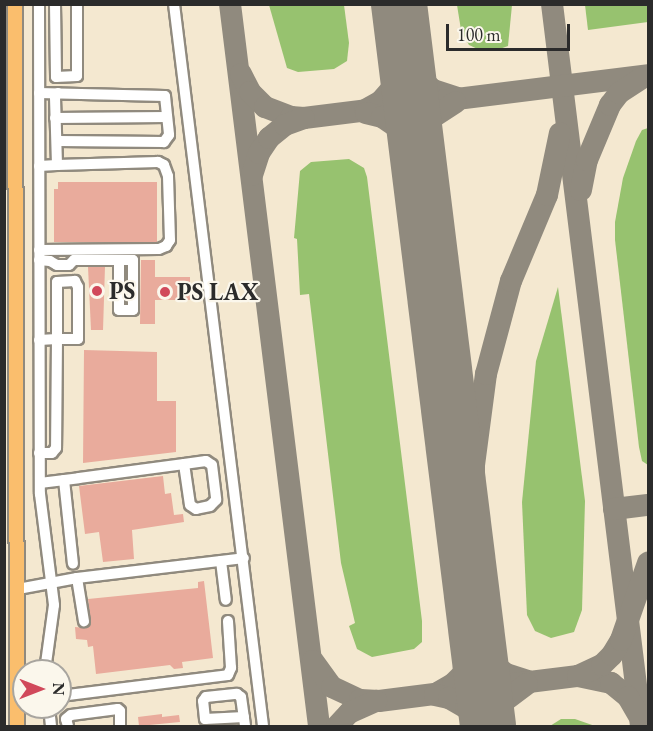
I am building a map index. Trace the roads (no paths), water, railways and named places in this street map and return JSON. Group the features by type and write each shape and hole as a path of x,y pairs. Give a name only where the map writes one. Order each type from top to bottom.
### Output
{"main road":[{"path":"15,4 11,589 17,726"}],"lane":[{"path":"39,4 39,166 43,257 39,340 40,509 54,605 47,659"},
{"path":"56,4 56,77 77,76 77,4"},
{"path":"174,4 263,726"},
{"path":"56,25 77,25"},
{"path":"39,93 163,94 169,135 164,142 58,141"},
{"path":"57,165 58,141 55,137 58,118 55,98 58,93"},
{"path":"58,118 167,117"},
{"path":"39,166 158,162 164,165 168,176 170,240 159,249 43,257"},
{"path":"43,257 57,265 69,265 74,260 119,260"},
{"path":"39,340 57,339 78,339 77,283 70,280 57,282 57,339 56,448 52,453 39,453"},
{"path":"39,396 56,396"},
{"path":"40,483 206,461 212,465 216,500 210,506 196,509 189,505 184,464"},
{"path":"64,480 73,564"},
{"path":"11,589 77,578 244,558"},
{"path":"221,561 226,600"},
{"path":"77,578 84,621"},
{"path":"72,694 228,675 231,668 228,621"},
{"path":"68,726 66,719 71,715 118,709 120,726"}],"place":[{"name":"PS","path":"97,291"},
{"name":"PS LAX","path":"165,292"}]}
